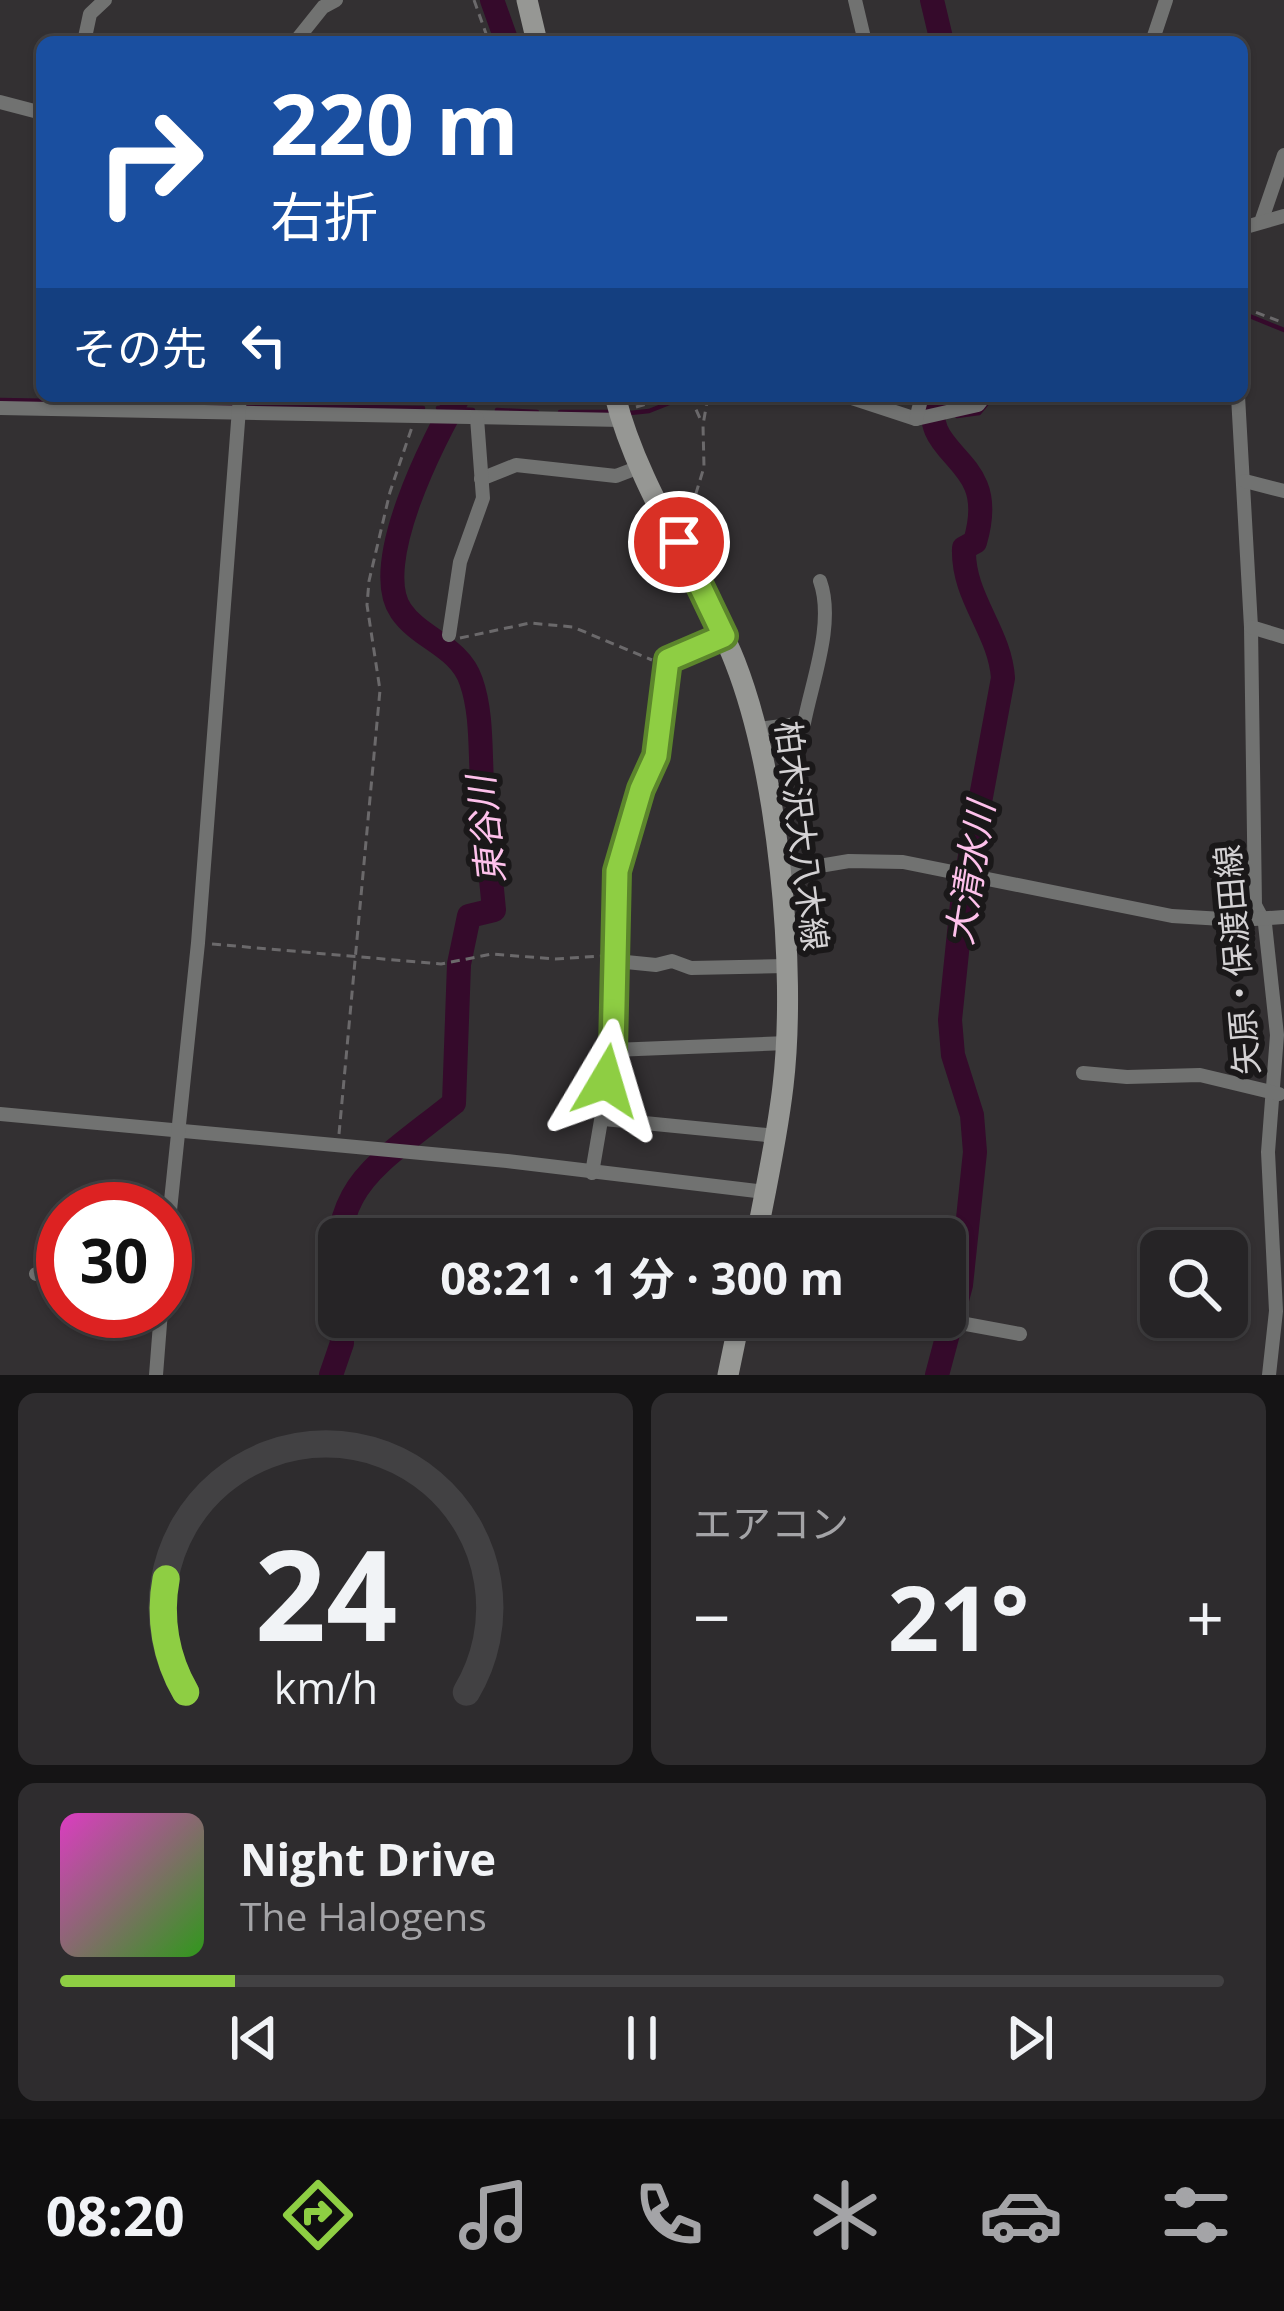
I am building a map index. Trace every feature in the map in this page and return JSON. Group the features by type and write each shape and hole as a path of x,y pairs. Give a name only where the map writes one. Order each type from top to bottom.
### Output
{"main road":[{"path":"527,0 536,36"},
{"name":"柏木沢大八木線","path":"622,408 642,466 724,636 758,730 778,873 787,1042 760,1218"},
{"path":"728,1375 736,1338"}],"street":[{"path":"85,36 90,14 105,0"},
{"path":"300,36 322,7 336,0"},
{"path":"855,0 864,36"},
{"path":"1153,36 1166,0"},
{"path":"0,102 36,111"},
{"path":"1261,222 1284,155"},
{"path":"1248,226 1284,216"},
{"path":"865,402 919,419 980,402"},
{"path":"919,419 921,402"},
{"name":"矢原・保渡田線","path":"1238,402 1250,627 1255,905 1265,924 1280,1095 1268,1152 1279,1254 1269,1375"},
{"path":"0,408 240,404 473,418 622,408"},
{"path":"171,1182 198,943 240,404"},
{"path":"449,634 460,562 483,498 473,418"},
{"path":"481,479 515,465 616,476 642,466"},
{"path":"1245,481 1284,491"},
{"path":"758,730 804,723 825,616 826,597 820,581"},
{"path":"1250,627 1284,638"},
{"path":"592,1174 613,1050 617,871 641,789 656,756 668,660 724,636"},
{"path":"778,873 871,860 1172,916 1284,917"},
{"path":"615,957 656,965 672,961 692,968 786,967"},
{"path":"613,1050 787,1042"},
{"path":"1083,1072 1127,1077 1200,1075 1280,1095"},
{"path":"0,1114 507,1161 765,1192"},
{"path":"604,1119 776,1136"},
{"path":"966,1327 1020,1334"},
{"path":"156,1375 158,1338"}],"path":[{"path":"474,0 487,36"},
{"path":"1248,309 1284,323"},
{"path":"693,402 703,424"},
{"path":"679,542 704,467 707,402"},
{"path":"338,1148 380,690 367,605 369,581 390,492 416,417"},
{"path":"449,634 454,640 530,622 573,626 642,659 668,660"},
{"path":"198,943 440,964 492,954 615,957"}],"waterway":[{"name":"東谷川","path":"492,0 505,36"},
{"name":"大清水川","path":"932,0 941,36"},
{"path":"1248,315 1284,330"},
{"path":"0,400 36,401"},
{"path":"121,402 233,404"},
{"name":"東谷川","path":"345,1218 375,1167 454,1103 459,964 469,916 494,910 475,693 458,659 409,621 393,590 393,564 409,502 456,402"},
{"path":"630,413 672,402"},
{"name":"大清水川","path":"935,402 938,435 970,474 978,493 978,528 975,542 964,548 965,566 1003,678 963,894 950,1020 953,1055 972,1115 975,1152 961,1285 937,1375"},
{"path":"957,416 979,413 988,402"},
{"path":"247,405 423,408"},
{"name":"東谷川","path":"438,408 473,410"},
{"path":"497,410 537,412"},
{"path":"560,412 608,412"},
{"name":"東谷川","path":"331,1375 342,1338"}],"route":[{"path":"606,1081 613,1050 617,871 641,789 656,756 668,660 724,636 679,542"}]}
